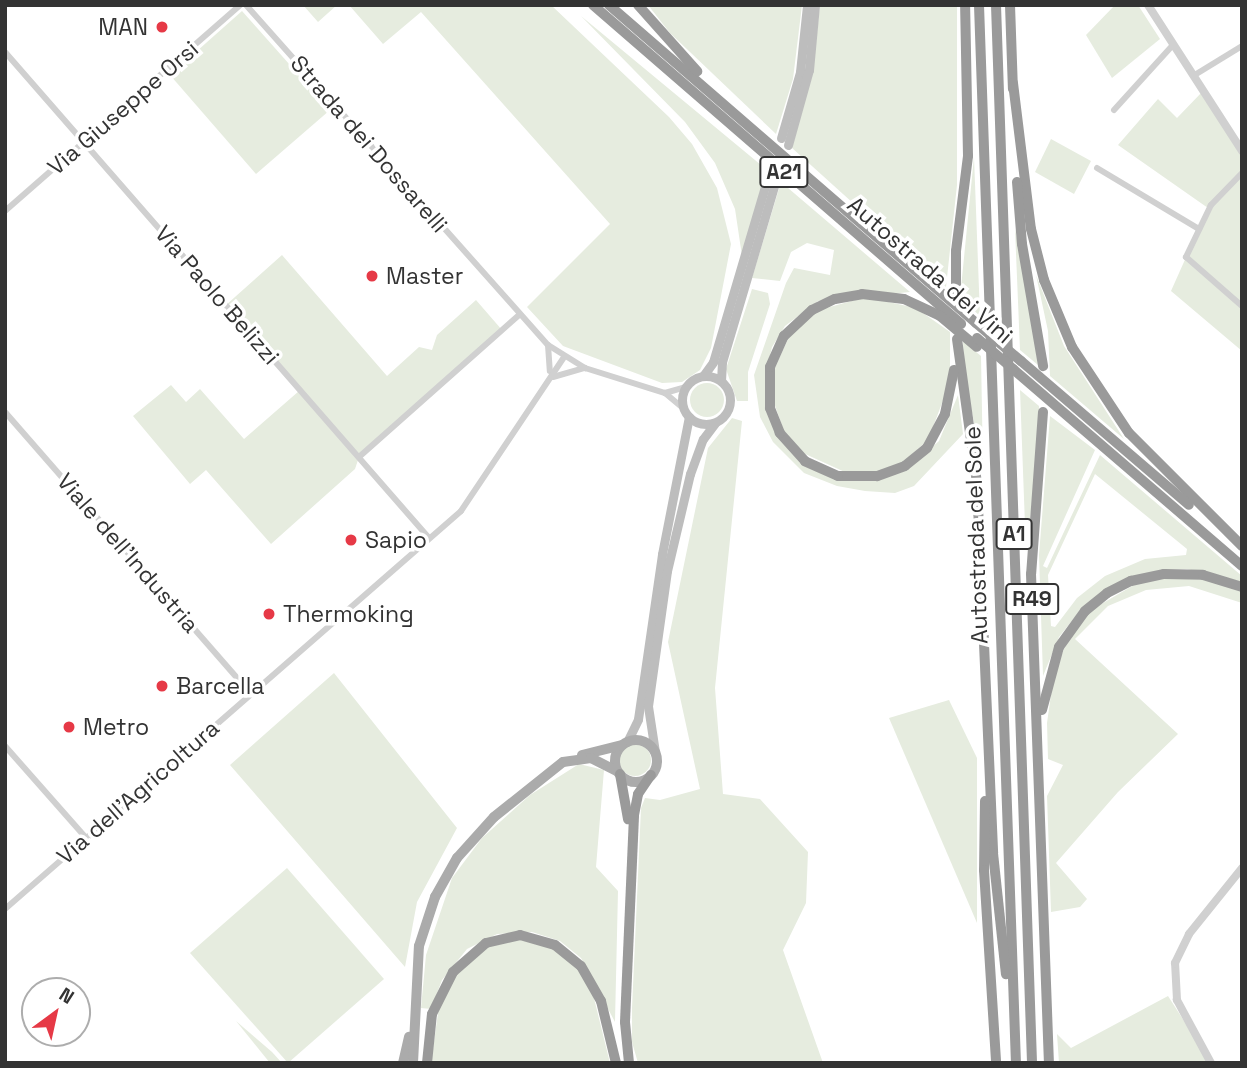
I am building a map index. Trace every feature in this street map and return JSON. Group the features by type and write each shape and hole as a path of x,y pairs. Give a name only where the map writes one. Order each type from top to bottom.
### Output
{"highway":[{"name":"Autostrada dei Vini","path":"593,5 977,343"},
{"name":"Autostrada dei Vini","path":"609,5 976,323 1018,369 1242,566"},
{"path":"638,5 669,45 800,170"},
{"path":"956,294 968,146 965,5"},
{"name":"Autostrada del Sole","path":"979,5 1016,1063"},
{"name":"Autostrada del Sole","path":"996,5 1032,1063"},
{"path":"1010,5 1022,244 1043,366"},
{"path":"1013,83 1031,229 1044,280 1072,346 1129,433 1242,549"},
{"name":"R49","path":"977,343 940,316 904,299 862,294 822,304 784,336 770,367 770,408 780,433 805,461 838,476 877,476 905,466 927,448 945,414 954,379 955,337 977,482 995,873 1015,1040"},
{"path":"977,343 1018,369"},
{"name":"Autostrada dei Vini","path":"1018,369 1242,549"},
{"name":"R49","path":"1044,412 1031,574 1050,1063"},
{"path":"1039,786 1045,686 1059,647 1085,611 1120,586 1152,575 1191,573 1242,587"},
{"path":"985,680 984,870 996,1063"},
{"path":"618,1063 628,814 619,773"},
{"path":"629,1063 625,1022 634,815 638,794 651,775"},
{"path":"427,1063 432,1014 453,972 486,943 520,935 547,940 581,965 604,1008 618,1063"}],"main road":[{"path":"807,5 800,72 784,141 809,70 815,5"},
{"path":"577,757 602,761 632,781 651,775 654,752 648,706 667,570 690,474 702,439 727,413 730,402 721,381 722,362 772,176 713,362 702,376 686,387 683,408 689,417 701,424 715,423"},
{"path":"702,376 721,381"},
{"path":"619,773 615,760 638,719 662,554 684,462 689,417"},
{"path":"411,1063 422,935 452,865 502,810 558,765 625,743 642,741 654,752"},
{"path":"403,1063 413,1020"}],"street":[{"name":"Via Giuseppe Orsi","path":"5,211 240,5"},
{"name":"Strada dei Dossarelli","path":"246,5 548,345 585,368 665,393"},
{"path":"1148,5 1242,151"},
{"path":"1114,110 1173,45"},
{"path":"1193,76 1242,46"},
{"name":"Via Paolo Belizzi","path":"5,52 429,538"},
{"path":"1097,168 1199,229"},
{"path":"1242,173 1221,190 1186,257 1242,306"},
{"path":"359,457 519,314"},
{"path":"548,345 551,375"},
{"path":"429,538 461,511 564,357"},
{"path":"551,375 585,368"},
{"path":"665,393 686,387"},
{"path":"665,393 683,408"},
{"name":"Viale dell'Industria","path":"6,415 250,694"},
{"name":"Via dell'Agricoltura","path":"5,909 429,538"},
{"path":"5,746 86,838"},
{"path":"1211,1063 1177,1000 1175,963 1189,934 1242,868"}],"shaded area":[{"path":"303,5 337,5 318,22"},
{"path":"349,5 551,5 669,117 692,144 717,188 731,244 711,348 700,370 682,382 662,383 563,346 527,307 610,224 421,12 383,44"},
{"path":"648,5 802,5 793,79 776,134 670,33"},
{"path":"820,5 957,5 957,185 946,287 792,148 813,70"},
{"path":"1115,5 1138,5 1160,39 1112,78 1086,35"},
{"path":"242,11 330,110 256,174 170,75"},
{"path":"581,16 767,170 742,256 735,209 715,163 685,122"},
{"path":"1203,91 1242,150 1242,351 1171,291 1208,208 1118,145 1158,99 1177,118"},
{"path":"1051,139 1091,161 1074,194 1035,172"},
{"path":"974,157 980,316 960,298"},
{"path":"781,182 910,292 818,301 785,326 772,347 765,377 767,407 775,430 831,478 911,466 939,441 958,395 963,434 914,486 895,493 865,491 837,486 804,473 773,442 760,417 754,375 786,283 794,268 830,275 834,250 807,243 791,252 780,281 752,278"},
{"path":"1015,229 1028,294 1038,365 1020,350"},
{"path":"282,255 387,376 419,347 432,350 437,335 476,300 502,330 359,457 355,469 271,544 206,470 190,484 133,416 171,385 186,402 200,389 244,439 299,391 226,305"},
{"path":"1036,275 1064,346 1124,439 1050,376 1048,331"},
{"path":"752,289 768,293 770,304 748,372 748,401 737,401 726,369"},
{"path":"866,297 916,308 950,332 950,382 928,440 902,463 878,472 847,473 803,453 784,431 774,403 774,369 790,335 819,310"},
{"path":"963,341 981,356 983,468 964,372"},
{"path":"707,383 719,388 724,400 719,412 707,417 695,412 690,400 695,388"},
{"path":"1020,390 1039,406 1040,437 1026,552"},
{"path":"1050,416 1095,450 1043,566 1047,568 1100,455 1242,576 1242,582 1187,569 1163,570 1082,608 1059,637 1043,676 1039,555","holes":["1095,474 1187,549 1186,555 1145,559 1105,576 1077,598 1055,627 1051,626 1048,575"]},
{"path":"732,418 742,421 715,688 723,794 760,799 808,852 806,903 783,950 823,1063 638,1063 632,1042 632,1008 641,808 645,798 660,800 700,789 668,642 708,448"},
{"path":"1168,577 1203,579 1236,589 1242,592 1242,603 1189,586 1146,590 1108,606 1075,639 1178,734 1118,792 1056,863 1087,899 1080,907 1051,912 1047,796 1063,765 1048,759 1047,723 1054,673 1068,639 1091,610 1134,585"},
{"path":"334,673 457,828 417,902 405,967 230,765"},
{"path":"949,700 977,758 977,923 889,718"},
{"path":"635,744 646,749 651,760 646,771 635,776 624,771 619,760 624,749"},
{"path":"579,764 604,770 596,867 618,891 615,1022 581,958 560,941 532,932 497,934 467,949 442,980 431,1009 421,1008 426,955 452,878 482,838 530,795"},
{"path":"287,868 384,979 288,1063 190,953"},
{"path":"534,939 570,958 591,986 610,1063 431,1063 440,999 465,961 499,941"},
{"path":"1168,996 1211,1063 1059,1063 1057,1034 1071,1048"},
{"path":"236,1021 272,1052 282,1063 270,1063"}],"place":[{"name":"MAN","path":"162,27"},
{"name":"Master","path":"372,276"},
{"name":"Sapio","path":"351,540"},
{"name":"Thermoking","path":"269,614"},
{"name":"Barcella","path":"162,686"},
{"name":"Metro","path":"69,727"}]}
